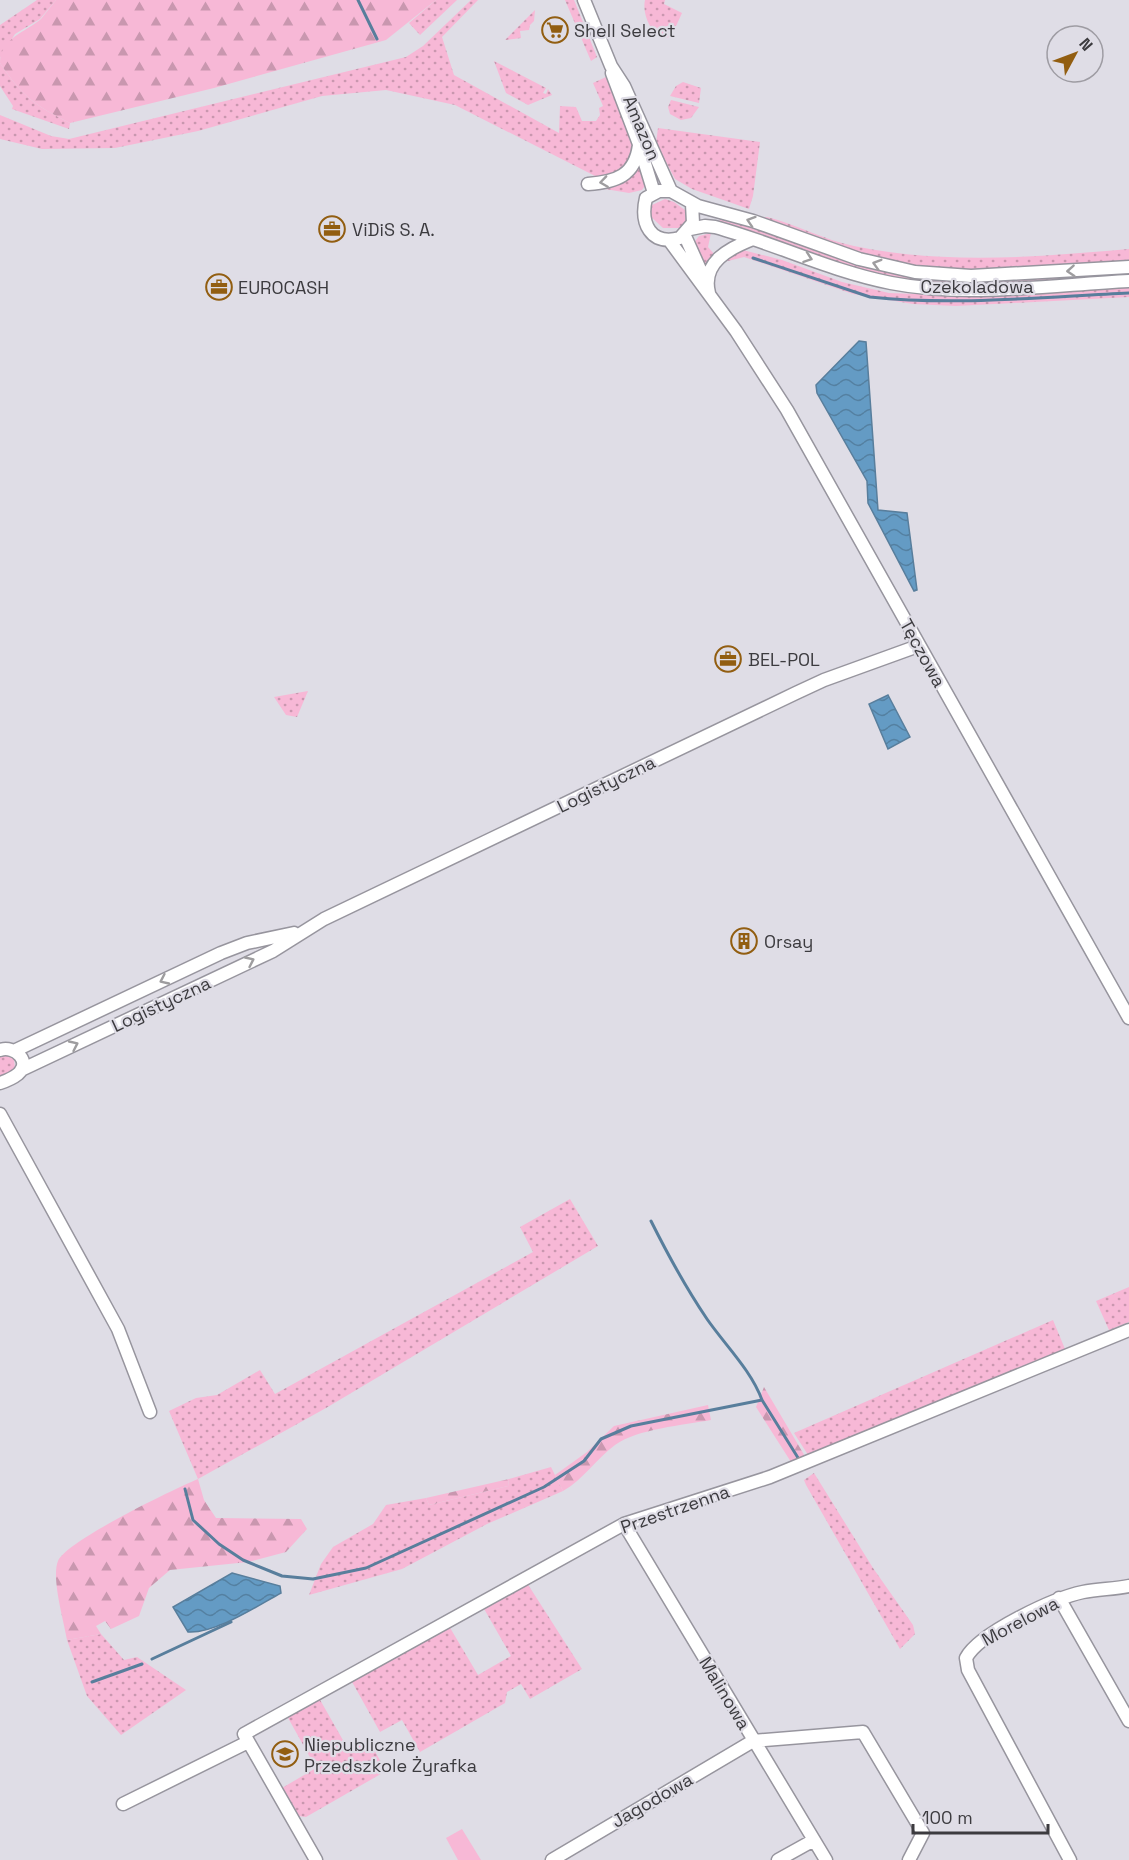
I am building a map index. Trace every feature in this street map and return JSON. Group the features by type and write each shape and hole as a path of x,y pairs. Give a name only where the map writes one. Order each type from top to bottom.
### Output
{"street":[{"name":"Amazon","path":"584,0 611,66 624,86 671,191"},
{"name":"Amazon","path":"611,66 614,84 639,144 654,193"},
{"path":"588,184 619,179 629,173 638,157 639,144"},
{"path":"688,232 669,240 654,234 643,221 646,198 654,193 671,191 692,204 694,215 688,232 708,289"},
{"name":"Czekoladowa","path":"692,204 753,221 859,259 915,272 971,276 1129,267"},
{"name":"Czekoladowa","path":"688,232 709,226 874,279 926,288 977,289 1129,281"},
{"path":"708,289 719,256 753,239"},
{"name":"Tęczowa","path":"669,240 708,289 787,410 1129,1018"},
{"name":"Logistyczna","path":"0,1083 21,1070 273,951 298,933 824,680 918,646"},
{"name":"Logistyczna","path":"0,1050 8,1048 15,1050 247,942 298,933"},
{"path":"15,1050 22,1058 21,1070"},
{"path":"0,1114 118,1329 150,1412"},
{"name":"Przestrzenna","path":"123,1804 246,1738 624,1524 770,1477 1129,1330"},
{"name":"Malinowa","path":"624,1524 826,1860"},
{"name":"Morelowa","path":"1070,1860 968,1670 966,1658 974,1645 1059,1599 1084,1592 1129,1586"},
{"path":"1059,1599 1129,1721"},
{"path":"753,1741 863,1732 923,1833 909,1860"},
{"path":"246,1738 316,1860"},
{"name":"Jagodowa","path":"552,1860 753,1741"},
{"path":"778,1860 814,1840"}],"green space":[{"path":"37,0 56,0 40,19 15,34 0,58 0,25"},
{"path":"56,0 436,0 386,40 214,88 70,123 30,99 15,84 0,63 4,47 15,36 41,19"},
{"path":"436,0 457,0 420,35 409,23"},
{"path":"471,0 478,0 442,37 454,75 559,133 560,106 576,107 582,121 596,121 600,115 599,108 603,106 593,83 606,77 635,147 629,167 601,179 455,105 386,90 322,96 198,131 115,148 42,149 0,139 0,115 51,136 69,139 406,57 423,46"},
{"path":"565,0 574,0 597,57 591,61"},
{"path":"645,0 665,0 664,4 682,13 671,37 662,38 651,27 646,16"},
{"path":"535,10 534,21 529,30 520,31 521,38 505,40"},
{"path":"494,61 546,88 543,93 546,94 548,89 552,95 528,105 506,93"},
{"path":"0,63 22,92 47,111 70,123 69,129 12,109 13,106 0,86"},
{"path":"683,82 701,88 699,103 670,96 676,86"},
{"path":"671,100 699,107 691,118 681,120 670,114 668,107"},
{"path":"658,128 760,142 753,196 749,209 692,189 675,179 656,143"},
{"path":"640,162 646,184 642,190 629,193 605,189 632,176"},
{"path":"665,199 674,202 689,213 686,222 679,228 663,228 648,214 652,205"},
{"path":"721,216 868,267 909,277 1129,272 1129,276 987,285 902,280 832,262 719,222"},
{"path":"767,217 843,243 888,252 922,256 991,258 1129,249 1129,261 1020,270 937,269 874,257 759,218"},
{"path":"711,233 708,247 715,255 706,274 693,244 699,236"},
{"path":"743,250 782,260 842,282 889,293 944,295 1129,287 1129,297 956,306 913,304 853,294 744,257 728,261 724,258"},
{"path":"308,691 297,717 286,715 274,697"},
{"path":"5,1055 14,1059 15,1068 0,1078 0,1057"},
{"path":"570,1199 598,1246 326,1408 198,1479 169,1411 196,1398 217,1395 260,1370 275,1394 533,1252 520,1227"},
{"path":"1129,1287 1129,1322 1109,1330 1096,1301"},
{"path":"1053,1320 1065,1349 810,1458 794,1433"},
{"path":"764,1387 806,1458 791,1462 756,1407"},
{"path":"708,1405 711,1420 661,1428 624,1440 615,1445 563,1491 555,1475 587,1452 614,1426"},
{"path":"551,1467 563,1491 487,1524 402,1569 309,1595 321,1564 333,1547 373,1524 386,1505 426,1498 429,1505 508,1486 509,1479"},
{"path":"814,1473 873,1568 913,1625 915,1634 900,1649 806,1485 804,1480"},
{"path":"198,1479 204,1500 216,1518 301,1519 307,1529 286,1552 248,1562 170,1570 149,1588 139,1616 111,1629 105,1621 96,1626 101,1634 67,1640 56,1578 58,1561 65,1552 99,1529"},
{"path":"509,1479 508,1486 429,1505 426,1498"},
{"path":"527,1583 582,1669 530,1699 521,1684 507,1692 505,1703 420,1752 402,1720 380,1732 351,1680 449,1626 478,1675 511,1656 483,1607"},
{"path":"101,1634 124,1660 137,1657 186,1690 121,1735 87,1696 67,1640"},
{"path":"319,1698 348,1749 368,1739 386,1771 306,1817 298,1816 282,1788 316,1768 287,1716"},
{"path":"462,1829 481,1860 458,1860 446,1838"}],"water":[{"path":"859,341 866,342 878,510 907,513 917,590 914,591 868,503 867,481 817,393 816,385"},
{"path":"888,695 910,737 888,749 869,704"},
{"path":"232,1573 280,1586 281,1593 223,1624 211,1629 188,1632 173,1607"}],"waterway":[{"path":"358,0 377,39"},
{"path":"753,258 870,297 902,300 967,301 1129,293"},
{"path":"651,1221 692,1295 707,1319 745,1368 762,1400"},
{"path":"185,1489 193,1520 219,1544 243,1560 282,1576 313,1579 366,1568 544,1487 584,1461 601,1439 631,1426 762,1400 800,1461"},
{"path":"152,1659 231,1622"},
{"path":"92,1682 142,1664"}],"place":[{"name":"Shell Select","path":"555,30"},
{"name":"ViDiS S. A.","path":"332,229"},
{"name":"EUROCASH","path":"219,287"},
{"name":"BEL-POL","path":"728,659"},
{"name":"Orsay","path":"744,941"},
{"name":"Niepubliczne Przedszkole Żyrafka","path":"285,1754"}]}
